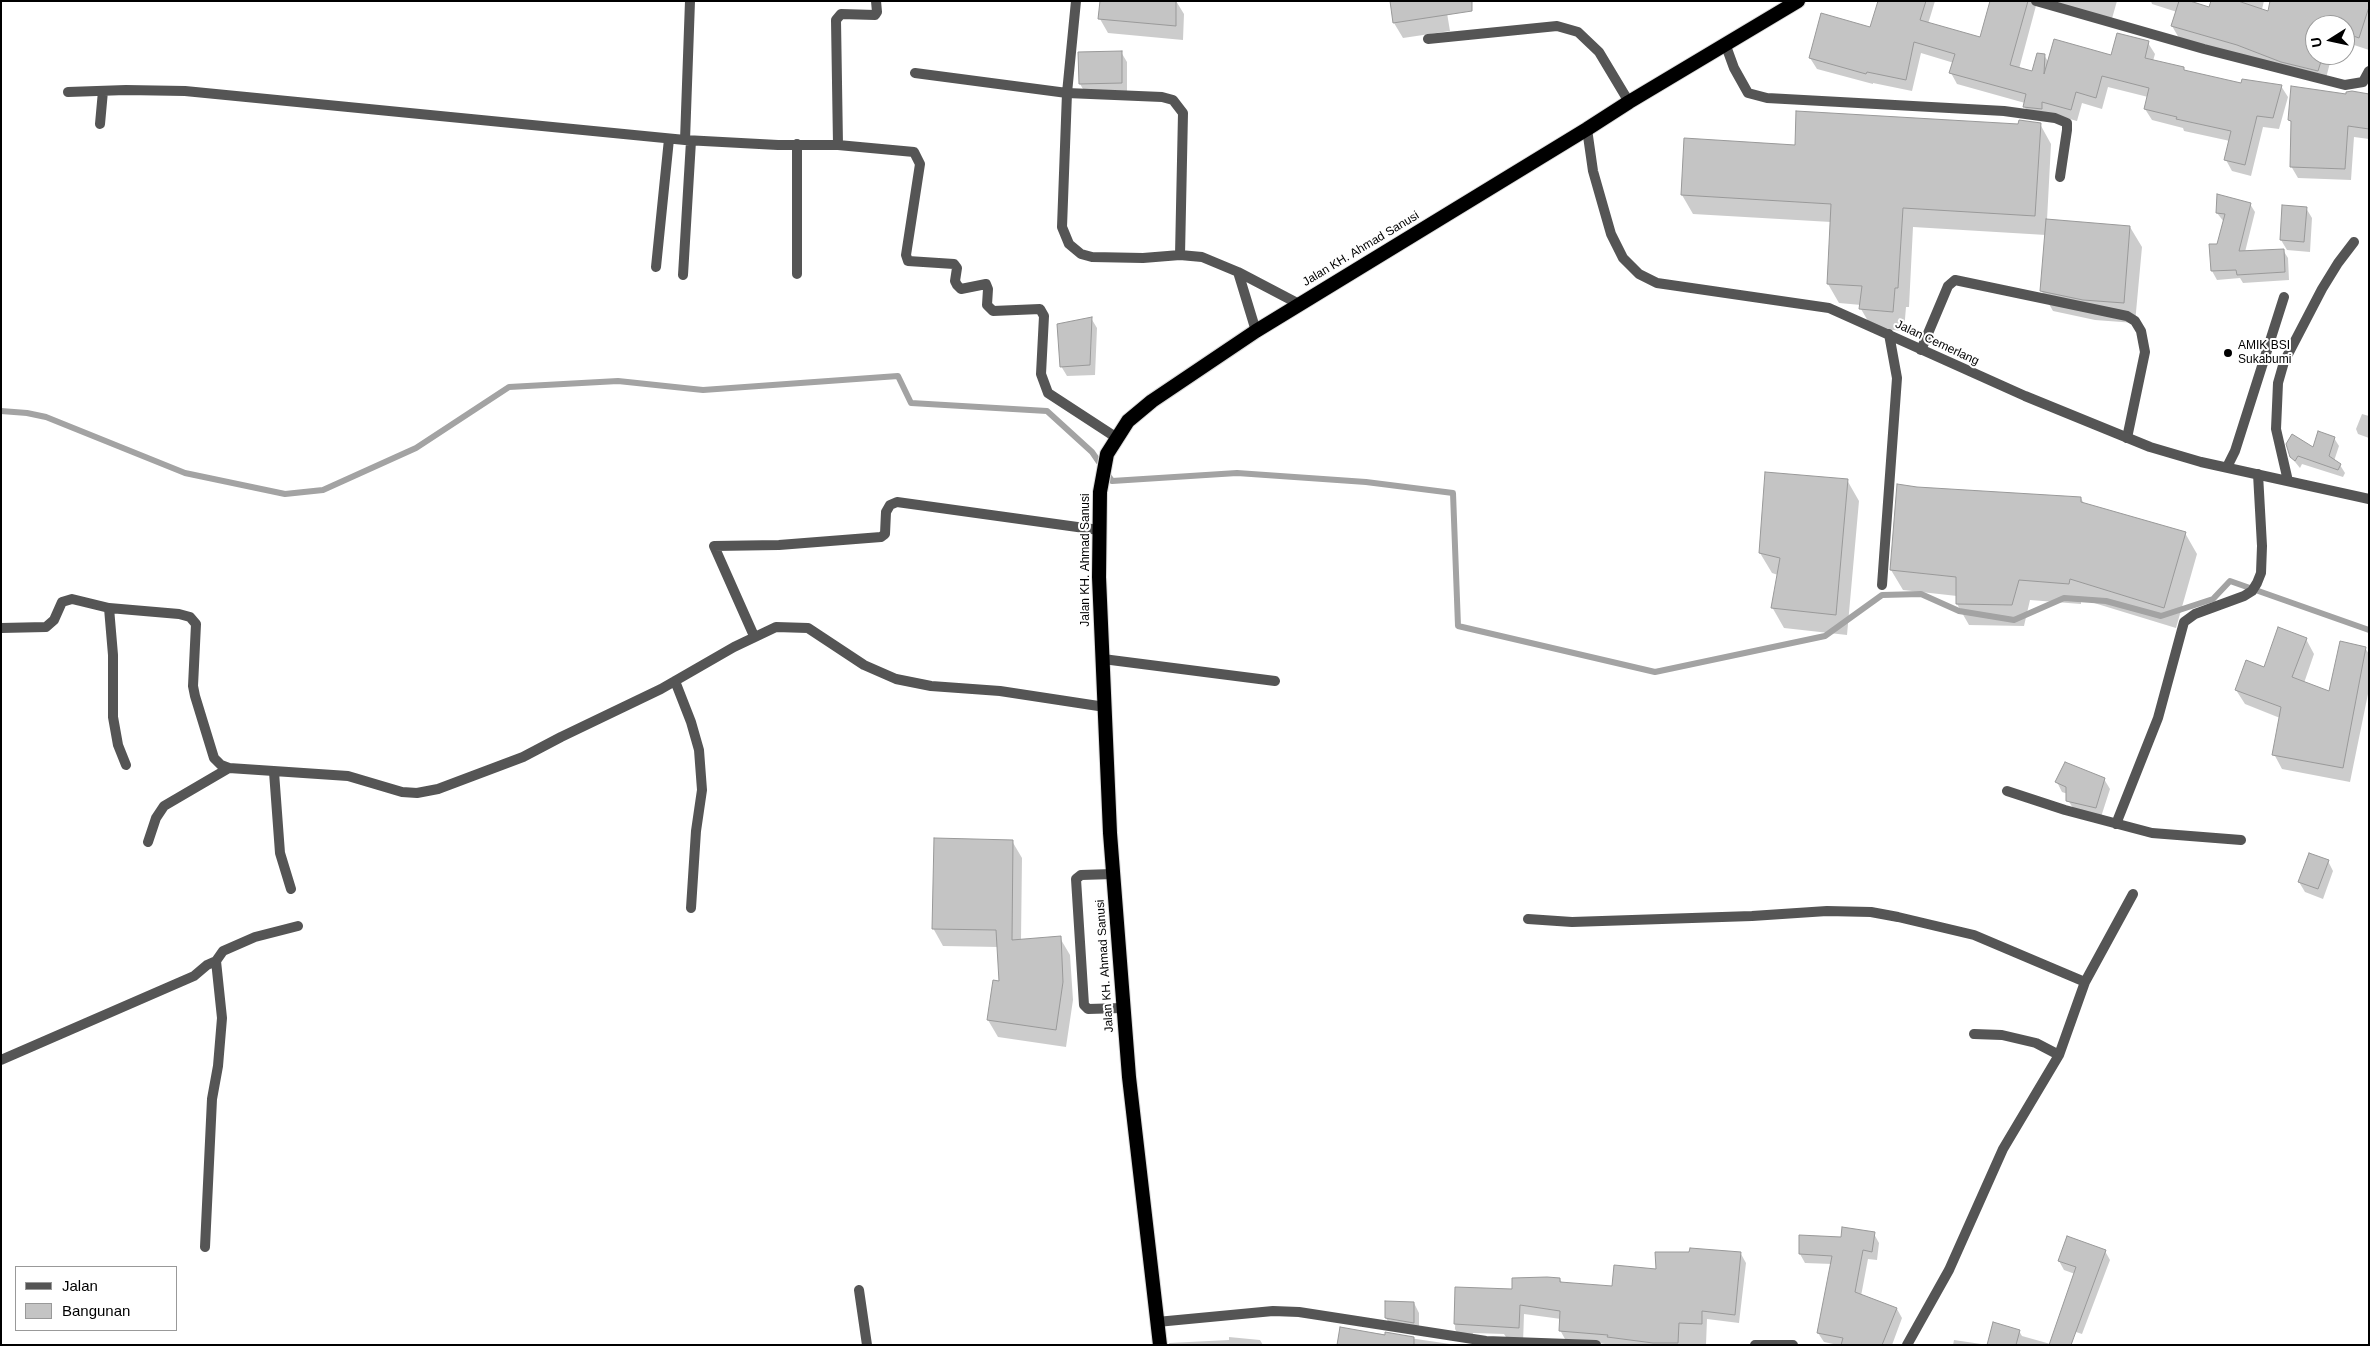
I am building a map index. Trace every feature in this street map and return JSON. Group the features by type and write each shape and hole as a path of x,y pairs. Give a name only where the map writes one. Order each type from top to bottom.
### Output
{"highway":[{"name":"Jalan KH. Ahmad Sanusi","path":"1160,1345 1122,1008 1113,874 1099,530 1100,492 1107,454 1128,421 1152,401 1256,330 1798,1"}],"street":[{"path":"683,275 688,140 690,1"},
{"path":"838,145 836,20 841,14 875,15 877,12 876,1"},
{"path":"1076,1 1067,93 1062,228 1069,244 1081,254 1092,256 1143,258 1180,255 1202,257 1238,272 1299,304"},
{"path":"2036,1 2204,49 2345,85 2363,82 2369,71"},
{"path":"1428,39 1557,26 1578,32 1599,52 1629,102"},
{"path":"1726,46 1734,68 1748,93 1767,98 2036,113 2055,118 2067,123 2068,130 2060,177"},
{"path":"916,73 1067,93 1162,97 1173,100 1182,112 1180,255"},
{"path":"100,124 104,91"},
{"path":"68,92 185,91 669,139 838,145 914,152 920,164 906,255 908,261 954,264 957,268 954,281 961,289 986,284 988,289 986,305 993,311 1040,309 1044,316 1041,374 1048,393 1117,438"},
{"name":"Jalan Cemerlang","path":"1587,130 1593,171 1612,234 1624,258 1639,274 1657,283 1829,308 2033,400 2127,438 2193,460 2369,499"},
{"path":"656,267 669,139"},
{"path":"797,144 797,274"},
{"path":"2288,481 2276,429 2278,383 2284,362 2322,289 2338,262 2354,242"},
{"path":"1238,272 1256,330"},
{"path":"1920,350 1948,286 1955,280 2127,316 2135,321 2141,331 2145,352 2127,438"},
{"path":"2227,467 2235,451 2284,297"},
{"path":"1882,585 1897,378 1889,334"},
{"path":"2116,824 2158,718 2184,622 2195,614 2244,596 2252,591 2257,583 2261,573 2262,553 2258,474"},
{"path":"754,636 714,546 779,545 881,537 885,534 886,512 890,505 897,502 1099,530"},
{"path":"1,628 51,625 62,602 66,600 78,600 109,608 180,614 195,620 197,631 193,686 214,758 221,765 229,768 274,772 348,776 402,792 428,792 523,757 561,736 675,681 754,636 776,627 808,628 864,665 896,679 931,686 1000,691 1105,707"},
{"path":"109,608 114,673 113,717 118,745 126,765"},
{"path":"1103,659 1275,681"},
{"path":"675,681 691,722 699,750 702,790 696,831 691,908"},
{"path":"148,842 156,818 164,806 229,768"},
{"path":"274,772 280,854 291,889"},
{"path":"2007,790 2152,834 2241,840"},
{"path":"1113,874 1081,875 1076,880 1084,1005 1088,1009 1122,1008"},
{"path":"1907,1345 1949,1270 2003,1149 2060,1055 2085,982 2132,894"},
{"path":"1528,919 1547,922 1581,922 1752,916 1827,911 1871,912 1974,935 2085,982"},
{"path":"1,1060 194,976 207,965 216,961 223,951 239,944 298,926"},
{"path":"205,1247 212,1099 218,1066 222,1018 216,961"},
{"path":"1974,1034 2002,1035 2036,1043 2060,1055"},
{"path":"859,1290 867,1345"},
{"path":"1157,1322 1273,1311 1299,1312 1486,1341 1596,1345"},
{"path":"1755,1345 1792,1345"}],"building":[{"path":"1100,1 1176,1 1176,26 1098,19"},
{"path":"1390,1 1472,1 1472,11 1393,23"},
{"path":"1878,1 1926,1 1920,20 1980,37 1990,1 2028,1 2010,65 2032,71 2037,53 2045,54 2044,74 2054,39 2111,55 2117,33 2149,41 2145,58 2184,67 2184,70 2241,83 2242,79 2282,85 2273,118 2257,116 2245,165 2224,160 2231,131 2176,119 2177,117 2144,109 2149,88 2102,76 2096,98 2076,92 2071,110 2042,102 2042,109 2023,107 2026,94 1949,73 1955,54 1914,42 1906,80 1867,72 1866,74 1809,58 1821,13 1870,27"},
{"path":"2179,1 2190,1 2209,7 2211,1 2238,1 2268,11 2270,1 2369,1 2369,7 2359,38 2355,37 2355,15 2305,15 2305,65 2320,65 2318,71 2281,62 2237,45 2171,26"},
{"path":"1122,51 1122,83 1079,84 1078,52"},
{"path":"2291,86 2346,94 2346,92 2352,91 2369,94 2369,129 2348,126 2345,169 2290,167 2291,121 2288,120"},
{"path":"1796,111 2018,124 2019,120 2041,123 2035,216 1903,208 1898,288 1895,288 1893,312 1859,309 1862,286 1827,284 1831,204 1681,195 1684,138 1795,145"},
{"path":"2217,194 2251,203 2239,251 2284,249 2285,272 2237,275 2236,270 2211,271 2209,244 2217,244 2225,214 2216,213"},
{"path":"2282,205 2307,207 2304,242 2280,240"},
{"path":"2046,219 2130,226 2124,303 2083,300 2040,291"},
{"path":"1092,317 1090,365 1060,367 1057,324"},
{"path":"2318,431 2335,437 2329,456 2341,464 2338,470 2298,456 2295,461 2290,457 2286,444 2292,434 2313,447"},
{"path":"1765,472 1848,479 1836,615 1771,608 1780,558 1759,553"},
{"path":"1897,484 1917,487 2081,497 2081,502 2186,532 2164,608 2070,579 2069,584 2019,580 2012,605 1956,604 1956,577 1890,570"},
{"path":"2278,627 2307,638 2292,677 2329,691 2340,641 2366,647 2343,768 2272,755 2281,707 2235,690 2246,660 2264,667"},
{"path":"2065,762 2105,778 2096,808 2066,801 2066,787 2055,782"},
{"path":"934,838 1013,840 1012,940 1061,936 1063,982 1056,1030 987,1020 993,980 999,981 996,930 932,929"},
{"path":"2309,853 2329,860 2318,889 2298,882"},
{"path":"1842,1227 1875,1232 1872,1252 1863,1250 1855,1292 1897,1308 1882,1345 1841,1345 1843,1338 1817,1333 1832,1256 1799,1254 1799,1235 1841,1237"},
{"path":"2067,1236 2106,1250 2071,1345 2049,1345 2076,1267 2058,1261"},
{"path":"1690,1248 1741,1252 1735,1315 1702,1311 1702,1324 1679,1323 1678,1343 1653,1343 1607,1337 1608,1335 1559,1331 1560,1311 1520,1305 1519,1328 1454,1324 1455,1287 1512,1289 1512,1278 1547,1277 1560,1278 1560,1282 1612,1286 1614,1265 1656,1269 1655,1252 1689,1252"},
{"path":"1385,1301 1414,1302 1414,1323 1385,1318"},
{"path":"1993,1322 2020,1330 2016,1345 1987,1345"},
{"path":"1340,1327 1385,1335 1385,1332 1414,1337 1414,1345 1337,1345"}],"waterway":[{"path":"1,411 46,417 185,473 285,494 323,490 416,448 509,387 618,381 703,390 898,376 911,403 1047,411 1092,452 1112,481 1237,473 1366,482 1453,493 1458,626 1655,672 1825,636 1882,595 1921,594 1959,611 2014,620 2064,598 2106,601 2161,616 2213,599 2230,581 2369,630"}],"place":[{"name":"AMIK BSI Sukabumi","path":"2228,353"}]}
